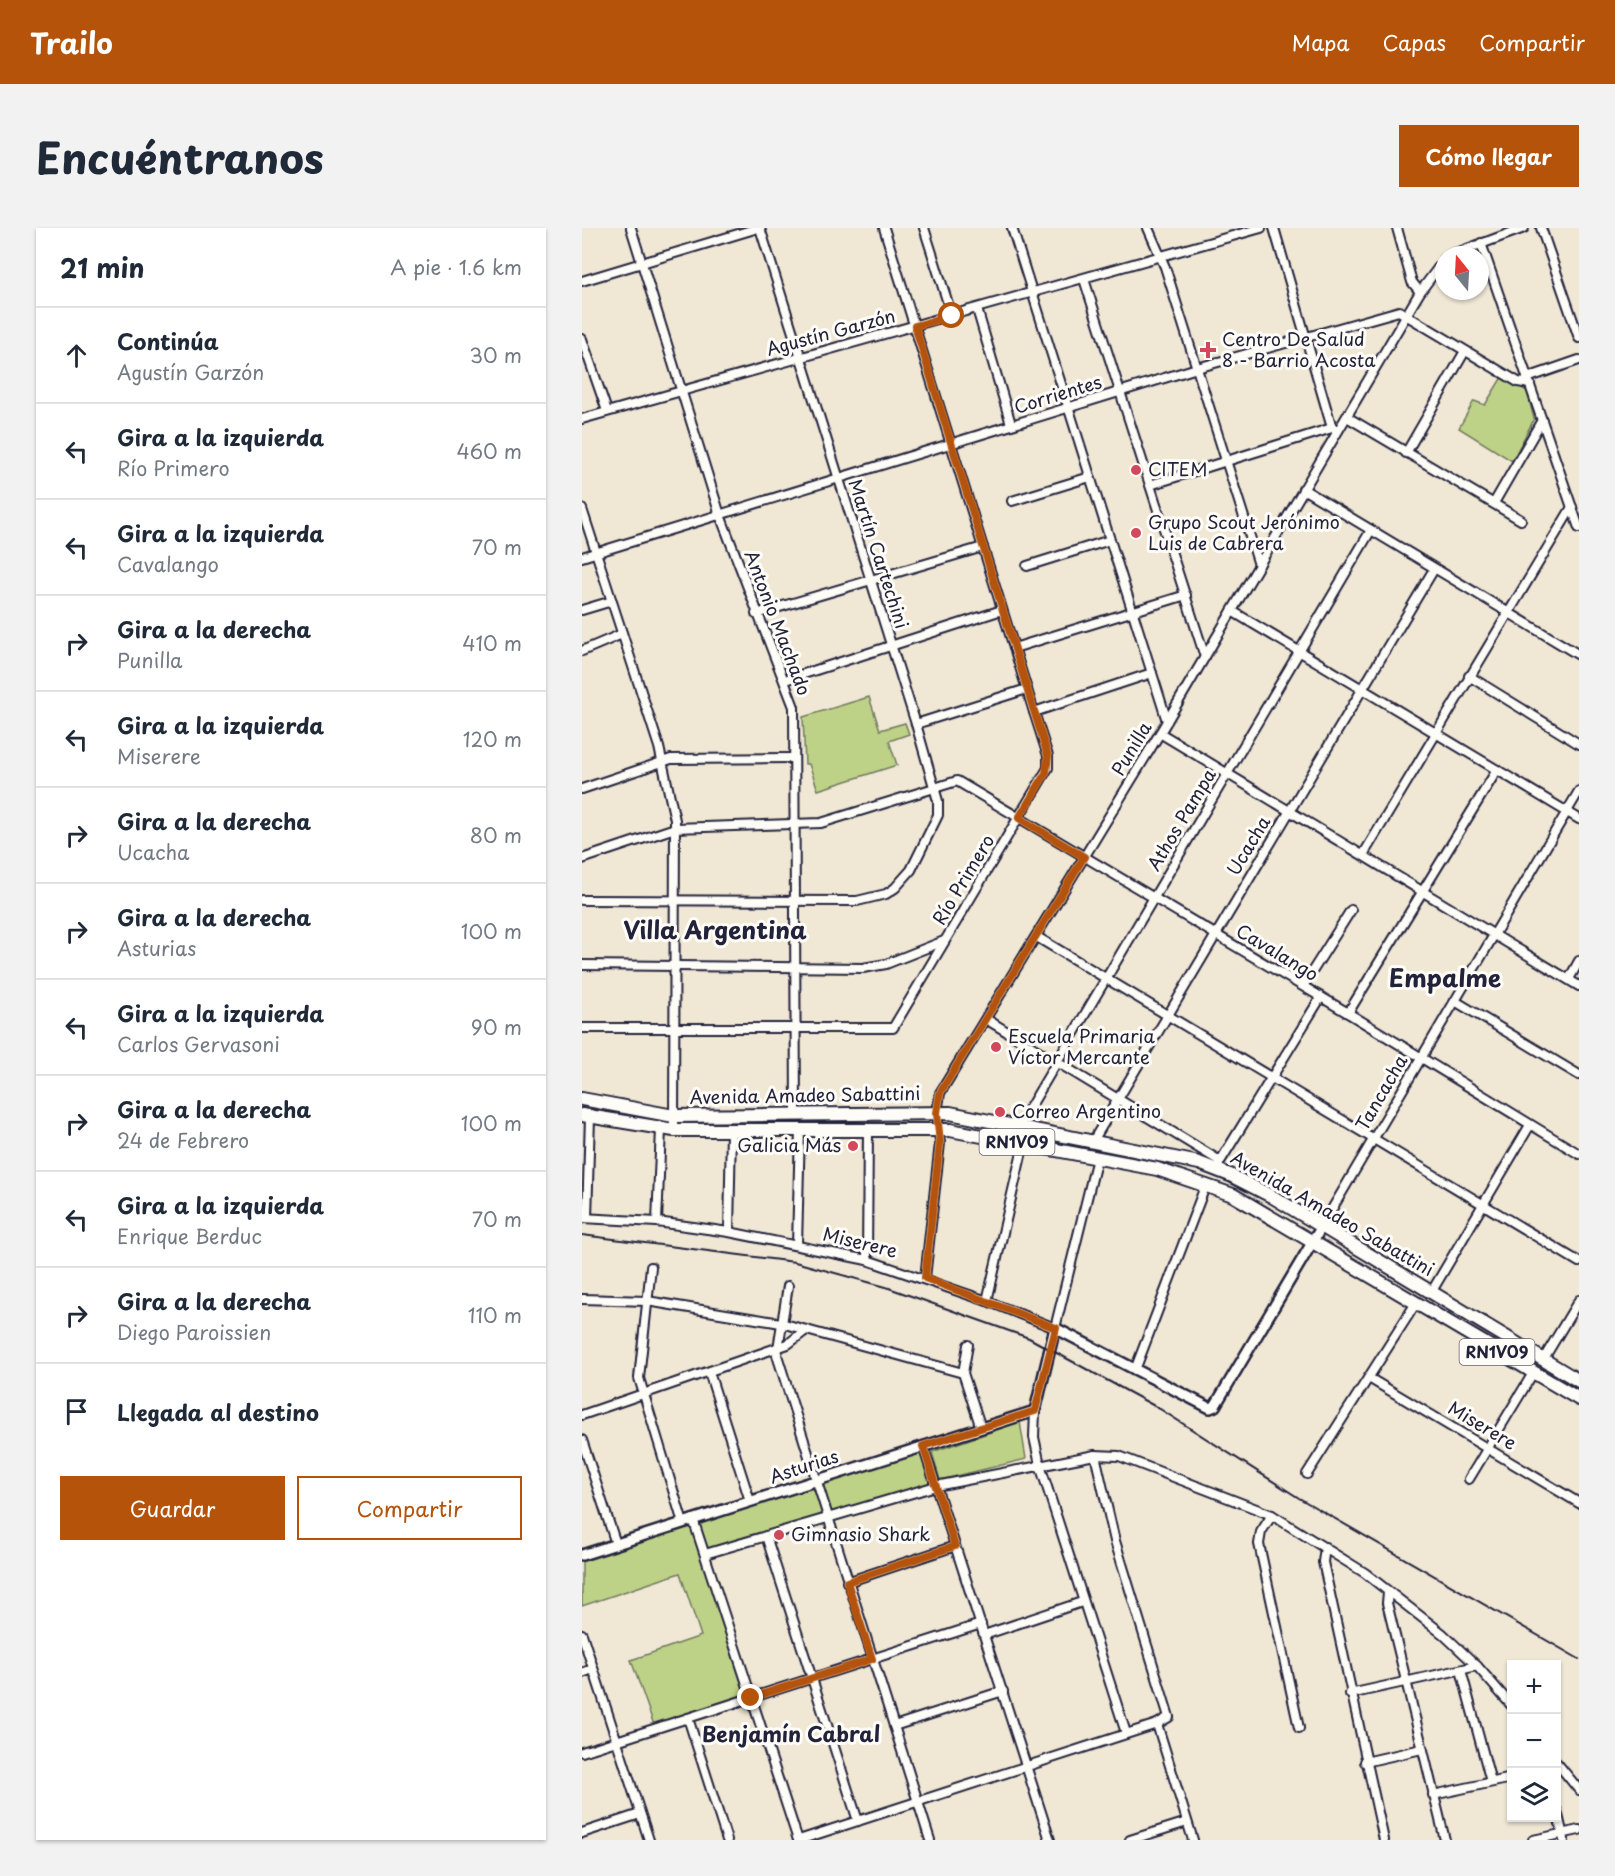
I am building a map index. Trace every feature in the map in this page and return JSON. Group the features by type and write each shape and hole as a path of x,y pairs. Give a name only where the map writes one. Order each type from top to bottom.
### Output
{"main road":[{"name":"Avenida Amadeo Sabattini","path":"582,1099 674,1116 960,1114 1218,1165 1579,1381"},
{"name":"Avenida Amadeo Sabattini","path":"586,1116 674,1130 937,1130 1024,1143 1157,1169 1233,1195 1579,1399"}],"street":[{"name":"Antonio Machado","path":"631,228 720,515 756,614 785,680 794,707 796,1115"},
{"path":"582,280 759,228"},
{"name":"Martín Cartechini","path":"759,228 916,724 939,809 936,823 911,870 886,894 864,900 795,902"},
{"name":"Río Primero","path":"795,1029 892,1028 1048,768 1048,756 884,228"},
{"path":"924,228 952,316"},
{"path":"1012,228 1167,722"},
{"path":"1148,228 1197,368 1258,565"},
{"name":"Agustín Garzón","path":"582,419 682,389 1032,294 1261,228"},
{"path":"1150,485 1335,429 1274,228"},
{"path":"1397,228 1412,282 1420,292"},
{"path":"1474,246 1524,228"},
{"path":"1541,228 1579,338"},
{"path":"1481,243 1542,420 1575,506 1579,528"},
{"name":"Punilla","path":"925,1278 940,1143 937,1113 940,1093 1167,722 1303,489 1335,429 1347,417 1420,292 1435,272"},
{"path":"1084,279 1205,657"},
{"path":"976,309 1011,424"},
{"name":"Corrientes","path":"582,557 1197,368 1399,311 1408,316"},
{"path":"1408,316 1518,382 1529,381 1579,360"},
{"path":"582,339 607,411"},
{"path":"1406,453 1465,351"},
{"path":"1347,417 1521,520"},
{"path":"1494,503 1542,420"},
{"path":"1012,501 1090,477"},
{"path":"1303,489 1579,655"},
{"path":"1363,855 1507,613 1575,506"},
{"path":"582,508 663,761 675,828 674,1130"},
{"name":"Athos Pampa","path":"1019,1126 1371,530"},
{"path":"1027,566 1110,540"},
{"path":"756,614 983,547"},
{"name":"Ucacha","path":"1093,1141 1434,569"},
{"path":"1014,648 1186,595"},
{"path":"582,610 612,601"},
{"path":"785,680 1002,610"},
{"path":"1232,611 1579,819"},
{"path":"582,651 622,634"},
{"path":"1034,712 1152,674"},
{"path":"1469,676 1579,744"},
{"path":"916,724 1027,689"},
{"path":"1160,733 1579,986"},
{"path":"582,789 663,761 794,758"},
{"path":"1348,1013 1497,770"},
{"name":"Cavalango","path":"934,788 957,781 1303,986 1579,1154"},
{"path":"582,859 675,828 827,822 934,788"},
{"name":"Tancacha","path":"1210,1408 1215,1406 1579,791"},
{"path":"582,900 795,902"},
{"path":"1303,986 1351,910"},
{"path":"1036,937 1579,1262"},
{"path":"582,964 795,968 874,967 944,941"},
{"path":"1569,979 1579,961"},
{"path":"986,1019 1218,1165 1321,997"},
{"path":"1455,1001 1579,1075"},
{"path":"582,1028 795,1029"},
{"path":"584,1218 586,1116"},
{"path":"1432,1291 1530,1125"},
{"path":"657,1222 661,1129"},
{"path":"729,1232 731,1129"},
{"path":"797,1245 800,1129"},
{"path":"867,1260 868,1129"},
{"path":"987,1301 1024,1143"},
{"path":"1096,1158 1035,1411 1034,1437 1040,1465 1082,1602 1126,1733"},
{"path":"1135,1370 1206,1184"},
{"name":"Miserere","path":"584,1218 657,1222 729,1232 867,1260 925,1278 1056,1328 1210,1408"},
{"path":"651,1267 639,1378 683,1523"},
{"path":"788,1286 776,1348 847,1582 930,1840"},
{"path":"582,1299 647,1301 781,1323 963,1373"},
{"path":"1543,1360 1579,1300"},
{"path":"1307,1474 1416,1303"},
{"path":"582,1415 789,1344 806,1330"},
{"path":"968,1345 963,1373 981,1428"},
{"path":"709,1372 750,1501"},
{"path":"1469,1479 1533,1373"},
{"name":"Miserere","path":"1368,1377 1579,1503"},
{"name":"Asturias","path":"582,1555 1035,1411"},
{"path":"582,1440 616,1544"},
{"path":"923,1446 1050,1840"},
{"path":"693,1519 799,1840 1157,1724 1169,1717 1118,1550 1095,1455"},
{"path":"705,1554 936,1486 1095,1455 1132,1459 1272,1515 1325,1547 1365,1573 1429,1623 1477,1666 1507,1700"},
{"path":"1272,1515 1261,1533 1258,1544 1299,1728"},
{"path":"766,1536 858,1821"},
{"path":"847,1582 955,1546"},
{"path":"1325,1547 1323,1562 1350,1694 1384,1840"},
{"path":"1389,1592 1387,1603 1445,1840"},
{"path":"984,1635 1082,1602"},
{"path":"582,1752 981,1624"},
{"path":"582,1634 649,1840"},
{"path":"1350,1694 1477,1666"},
{"path":"582,1673 593,1669"},
{"path":"1461,1670 1491,1782"},
{"path":"894,1726 1003,1691"},
{"path":"688,1718 727,1840"},
{"path":"1157,1724 1193,1840"},
{"path":"1365,1762 1422,1749"},
{"path":"1560,1768 1579,1790"},
{"path":"1433,1795 1507,1779"},
{"path":"582,1833 640,1814"},
{"path":"1130,1840 1187,1822"},
{"path":"1560,1822 1563,1837"},
{"path":"1533,1840 1563,1837 1579,1830"}],"green space":[{"path":"1502,377 1527,391 1534,419 1512,461 1459,428 1474,401 1485,405"},
{"path":"869,697 880,730 905,723 909,734 889,741 897,765 818,790 809,764 805,764 803,717"},
{"path":"1020,1422 1026,1459 940,1480 932,1452"},
{"path":"921,1450 933,1485 832,1514 820,1482"},
{"path":"812,1484 824,1517 706,1552 696,1521"},
{"path":"692,1521 748,1693 654,1725 631,1660 701,1636 680,1573 582,1606 582,1556"}],"railway":[{"path":"582,1235 795,1262 886,1287 1029,1338 1160,1409 1299,1498 1579,1659"}],"place":[{"name":"Centro De Salud 8 - Barrio Acosta","path":"1208,350"},
{"name":"CITEM","path":"1136,470"},
{"name":"Grupo Scout Jerónimo Luis de Cabrera","path":"1136,533"},
{"name":"Escuela Primaria Víctor Mercante","path":"996,1047"},
{"name":"Correo Argentino","path":"1000,1112"},
{"name":"Galicia Más","path":"853,1146"},
{"name":"Gimnasio Shark","path":"779,1535"}],"district":[{"name":"Villa Argentina","path":"715,931"},
{"name":"Empalme","path":"1445,979"},
{"name":"Benjamín Cabral","path":"791,1735"}],"route":[{"path":"751,1698 872,1659 847,1582 955,1546 923,1446 1035,1411 1056,1328 925,1278 940,1143 937,1113 940,1093 1084,857 1019,818 1046,773 1048,756 915,326 952,316"}]}
